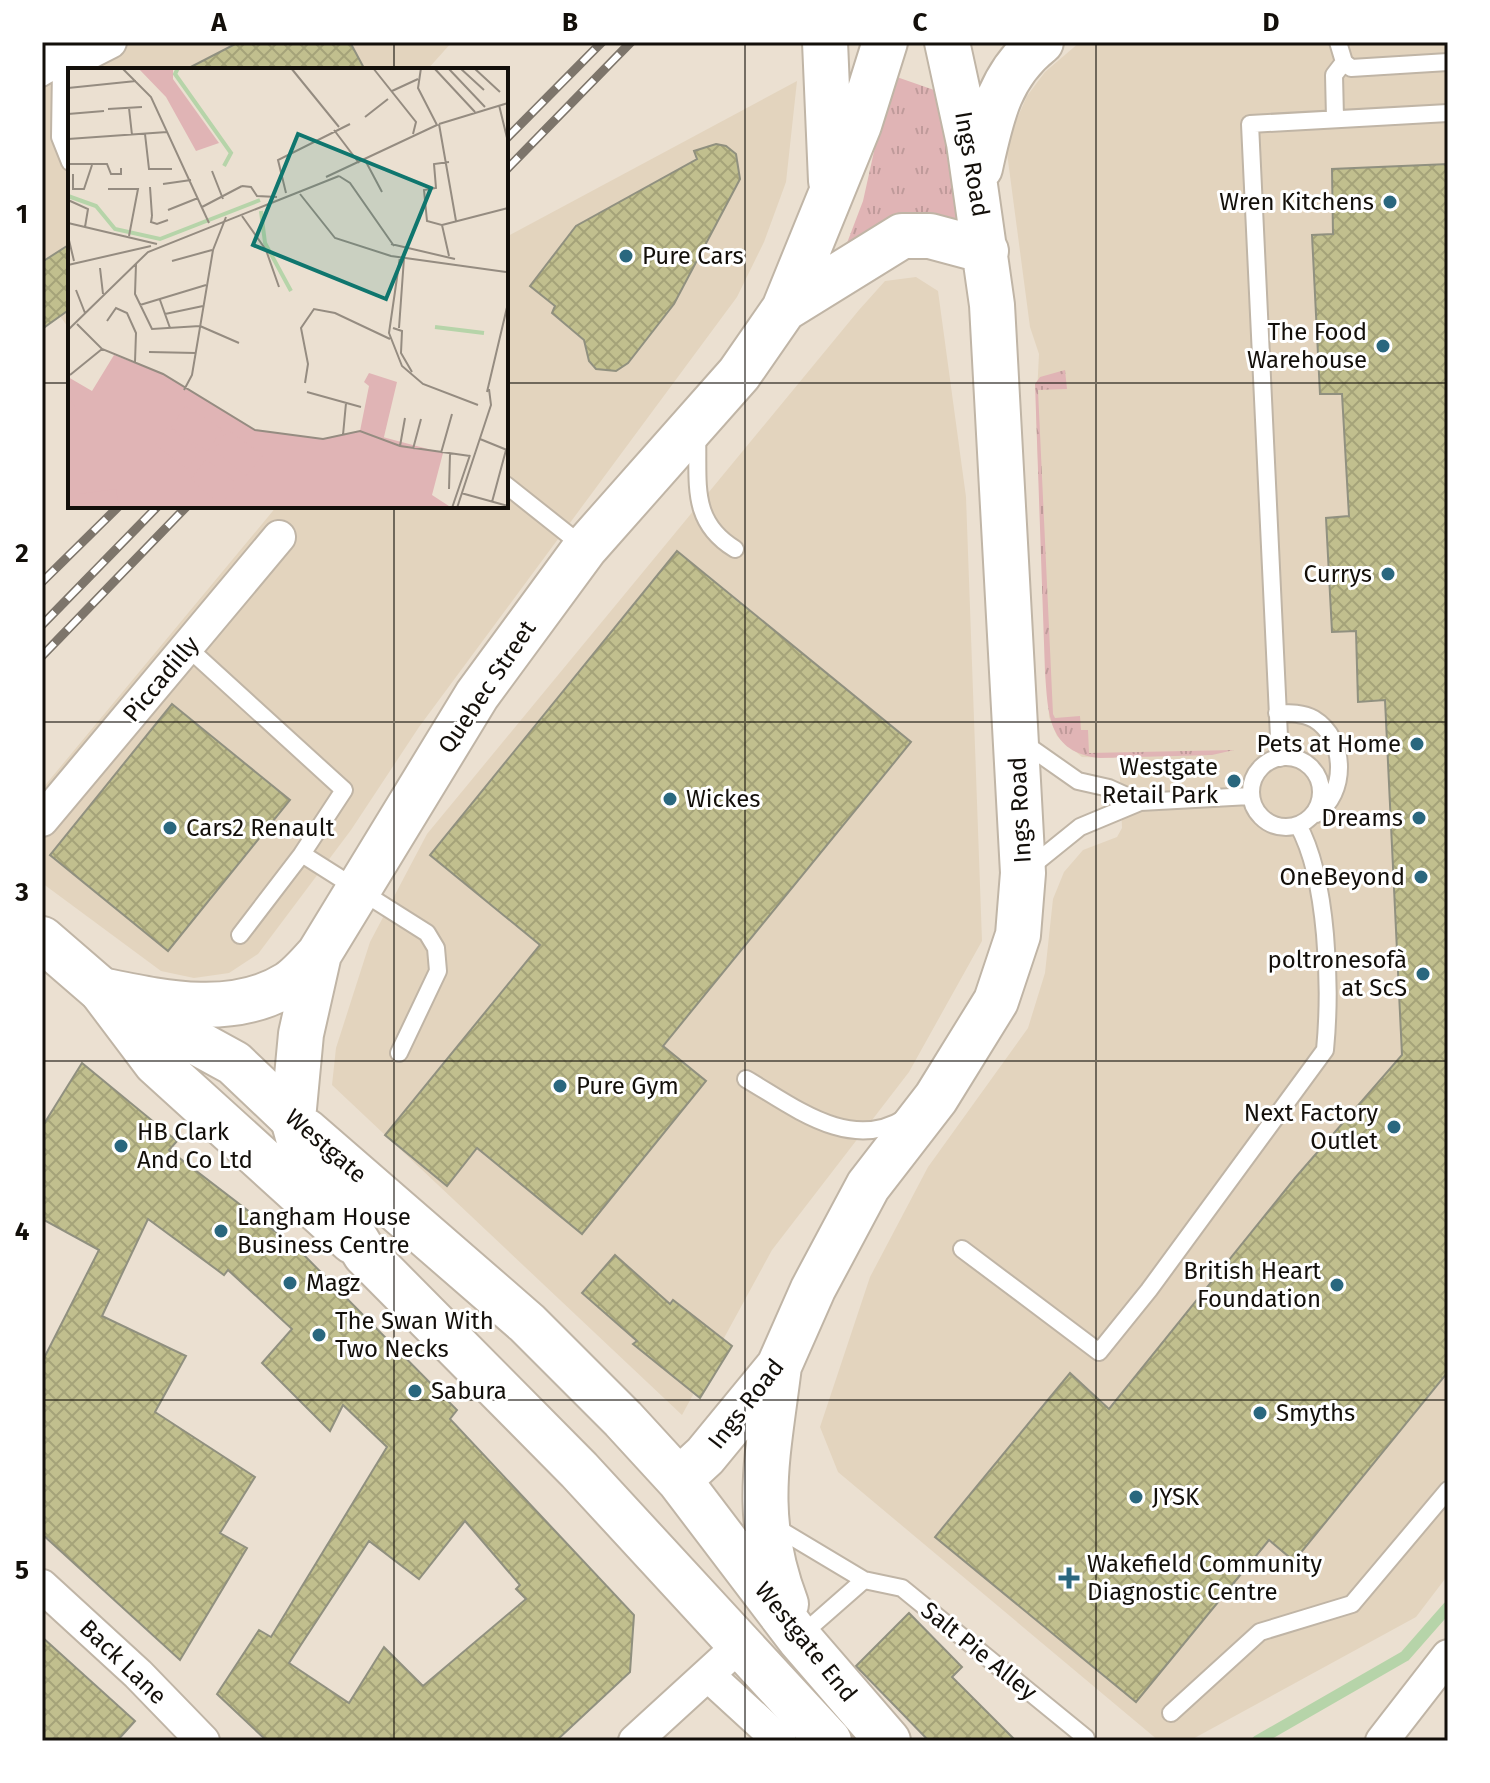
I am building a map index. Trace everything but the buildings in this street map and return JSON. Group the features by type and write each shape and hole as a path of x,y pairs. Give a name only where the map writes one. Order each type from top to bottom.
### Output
{"main road":[{"name":"Quebec Street","path":"293,1119 301,1034 319,954 477,695 585,548 739,374 784,309 801,276 831,195 825,42"},
{"path":"831,195 859,125 885,42"},
{"name":"Ings Road","path":"679,1480 705,1456 779,1366 813,1289 868,1186 936,1098 996,1001 1018,935 1023,873 997,365 976,186 947,42"},
{"path":"976,186 992,114 1014,66 1041,42"},
{"name":"Quebec Street","path":"784,309 902,236 930,236 986,251"},
{"name":"Westgate","path":"43,943 101,990 234,1063 293,1119 527,1323 679,1480 746,1530"},
{"path":"101,990 167,1004 229,1004 289,984 319,954"},
{"name":"Westgate","path":"101,990 156,1063 365,1254 579,1470 677,1574"},
{"path":"293,1119 301,1148 365,1254"},
{"name":"Westgate End","path":"779,1366 763,1492 746,1530 776,1578 799,1638 888,1741"},
{"path":"579,1470 617,1484 679,1480"},
{"name":"Westgate End","path":"677,1574 740,1645 812,1739"}],"street":[{"path":"51,62 110,42"},
{"name":"Piccadilly","path":"42,820 279,537"},
{"name":"Back Lane","path":"42,1586 138,1674 203,1741"},
{"path":"635,1741 740,1645"},
{"path":"1382,1741 1448,1656"},
{"name":"Westgate End","path":"709,1676 812,1739"}],"lane":[{"path":"1338,42 1344,62 1351,68 1448,62"},
{"path":"51,62 60,137 68,157"},
{"path":"1335,118 1334,75 1344,62"},
{"path":"1280,758 1250,124 1448,113"},
{"path":"697,419 699,496 704,517 714,537 735,549"},
{"path":"508,487 585,548"},
{"path":"187,647 344,790 302,854 240,935"},
{"path":"1250,796 1262,817 1273,825 1286,828 1304,822 1334,799 1338,777 1335,742 1322,726 1308,716 1277,713"},
{"path":"1016,739 1044,754 1078,781 1109,788 1140,802"},
{"path":"1250,796 1261,769 1280,758 1304,762 1317,776 1319,804 1304,822"},
{"path":"1023,873 1080,827 1140,802 1250,796"},
{"path":"962,1249 1099,1352 1141,1300 1325,1050 1329,1015 1318,876 1304,822"},
{"path":"302,854 427,933 436,948 438,971 399,1053"},
{"path":"746,1079 829,1126 858,1132 892,1126 936,1098"},
{"path":"1171,1713 1260,1632 1352,1604 1448,1490"},
{"name":"Salt Pie Alley","path":"746,1530 864,1580 902,1588 1086,1738"},
{"path":"799,1638 864,1580"}],"shaded area":[{"path":"42,42 452,42 429,68 68,68 68,327 42,291"},
{"name":"Westgate Retail Park","path":"1080,42 1448,42 1448,1575 1416,1617 1189,1741 1159,1741 838,1472 820,1427 870,1277 928,1167 1028,1028 1045,973 1053,899 1064,872 1083,850 1117,837 1122,828 1119,755 1113,758 1082,757 1057,736 1049,717 1036,414 1039,354 1030,327 1007,153 1012,130 1027,96 1045,72"},
{"path":"797,81 786,182 764,242 737,297 419,727 351,830 258,954 229,973 194,978 161,971 42,883 42,789 275,508 508,508 508,236"},
{"path":"916,277 938,291 966,497 982,941 909,1072 772,1250 682,1415 332,1085 336,1048 370,942 427,834 859,310 885,281"}],"green space":[{"path":"891,75 937,91 960,225 839,264 863,201"},
{"path":"1065,370 1067,389 1038,390 1053,714 1055,718 1080,716 1081,730 1088,730 1089,753 1234,750 1212,755 1100,758 1083,755 1070,748 1054,729 1045,672 1035,384 1040,377"}],"waterway":[{"path":"1257,1741 1405,1656 1448,1607"}],"railway":[{"path":"508,137 602,42"},
{"path":"508,168 631,42"},
{"path":"42,582 117,508"},
{"path":"42,625 156,508"},
{"path":"42,656 185,508"}],"place":[{"name":"Wren Kitchens","path":"1390,202"},
{"name":"Pure Cars","path":"626,256"},
{"name":"The Food Warehouse","path":"1383,346"},
{"name":"Currys","path":"1388,574"},
{"name":"Pets at Home","path":"1417,744"},
{"name":"Westgate Retail Park","path":"1234,781"},
{"name":"Wickes","path":"670,799"},
{"name":"Dreams","path":"1419,818"},
{"name":"Cars2 Renault","path":"170,828"},
{"name":"OneBeyond","path":"1421,877"},
{"name":"poltronesofà at ScS","path":"1423,974"},
{"name":"Pure Gym","path":"560,1086"},
{"name":"Next Factory Outlet","path":"1394,1127"},
{"name":"HB Clark And Co Ltd","path":"121,1146"},
{"name":"Langham House Business Centre","path":"221,1231"},
{"name":"Magz","path":"290,1283"},
{"name":"British Heart Foundation","path":"1337,1285"},
{"name":"The Swan With Two Necks","path":"319,1335"},
{"name":"Sabura","path":"415,1391"},
{"name":"Smyths","path":"1260,1413"},
{"name":"JYSK","path":"1136,1497"},
{"name":"Wakefield Community Diagnostic Centre","path":"1069,1578"}]}
